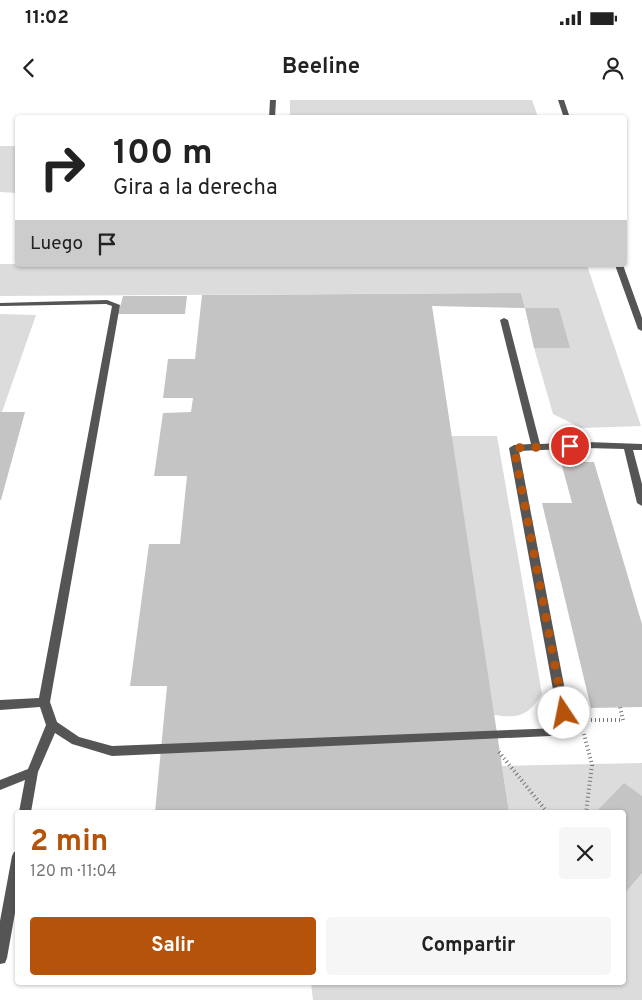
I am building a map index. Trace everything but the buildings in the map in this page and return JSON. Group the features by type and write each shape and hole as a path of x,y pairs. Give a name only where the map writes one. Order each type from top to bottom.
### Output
{"street":[{"path":"272,115 273,100"},
{"path":"561,100 566,115"},
{"path":"621,267 642,328"},
{"path":"3,304 107,302 116,306 44,702 52,725 76,741 112,751 567,732 514,448 587,445 642,447"},
{"path":"504,320 536,447"},
{"path":"628,447 642,503"},
{"path":"0,705 44,702"},
{"path":"25,810 32,772 52,725"},
{"path":"0,785 32,772"},
{"path":"0,958 15,873"}],"path":[{"path":"586,810 592,765 581,720 623,720 620,707"},
{"path":"499,752 545,810"}],"shaded area":[{"path":"290,100 532,100 537,115 290,115"},
{"path":"0,146 15,146 15,193 0,192"},
{"path":"0,264 15,264 15,267 588,267 641,426 581,428 553,414 534,348 569,348 559,308 525,308 521,293 0,296"},
{"path":"0,314 36,315 2,412 0,412"},
{"path":"451,436 497,436 542,694 527,712 516,716 494,715"},
{"path":"642,763 642,1000 313,1000 311,985 626,985 626,810 509,810 502,766"}],"route":[{"path":"564,713 514,448 570,446"}]}
